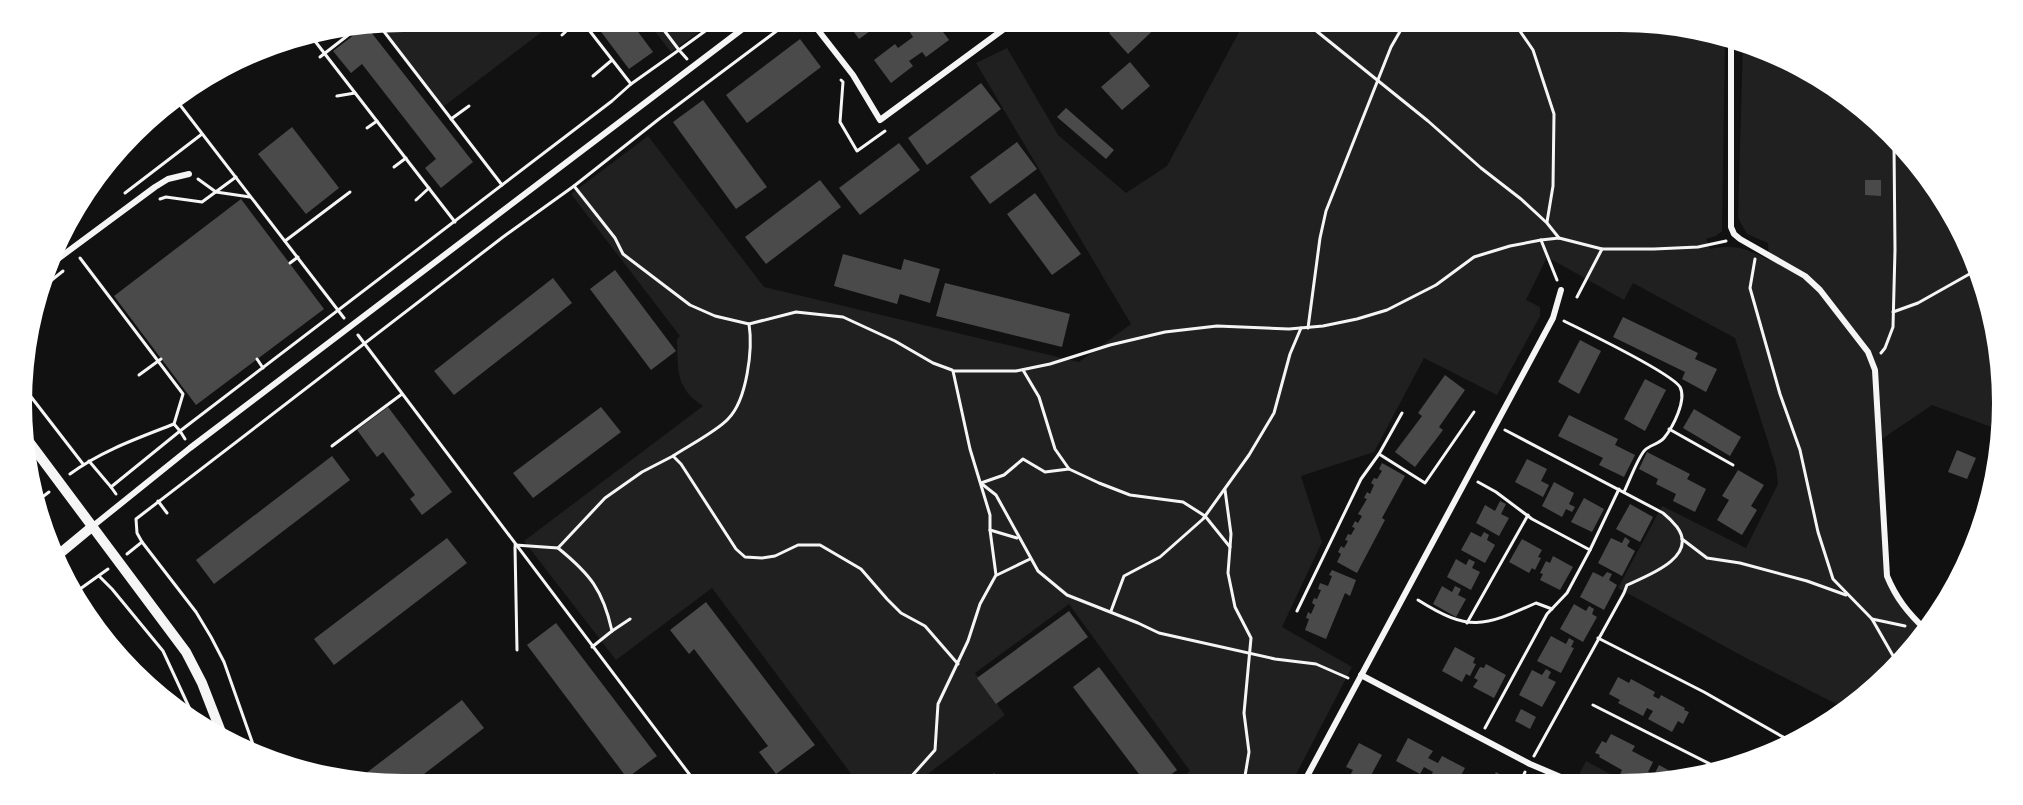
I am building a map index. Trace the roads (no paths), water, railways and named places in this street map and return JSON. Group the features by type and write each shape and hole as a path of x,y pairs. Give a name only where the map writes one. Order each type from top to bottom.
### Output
{"street":[{"path":"63,551 190,448 738,32"},
{"path":"820,32 853,75 880,120 1000,32"},
{"path":"1731,48 1730,217 1734,234 1804,276 1820,290 1868,352 1875,370 1887,576 1894,593 1907,613 1919,623"},
{"path":"62,255 154,187 189,174"},
{"path":"1308,774 1553,318 1561,290"},
{"path":"35,449 186,652 202,683 218,725"},
{"path":"1361,675 1530,764 1554,774"}]}
